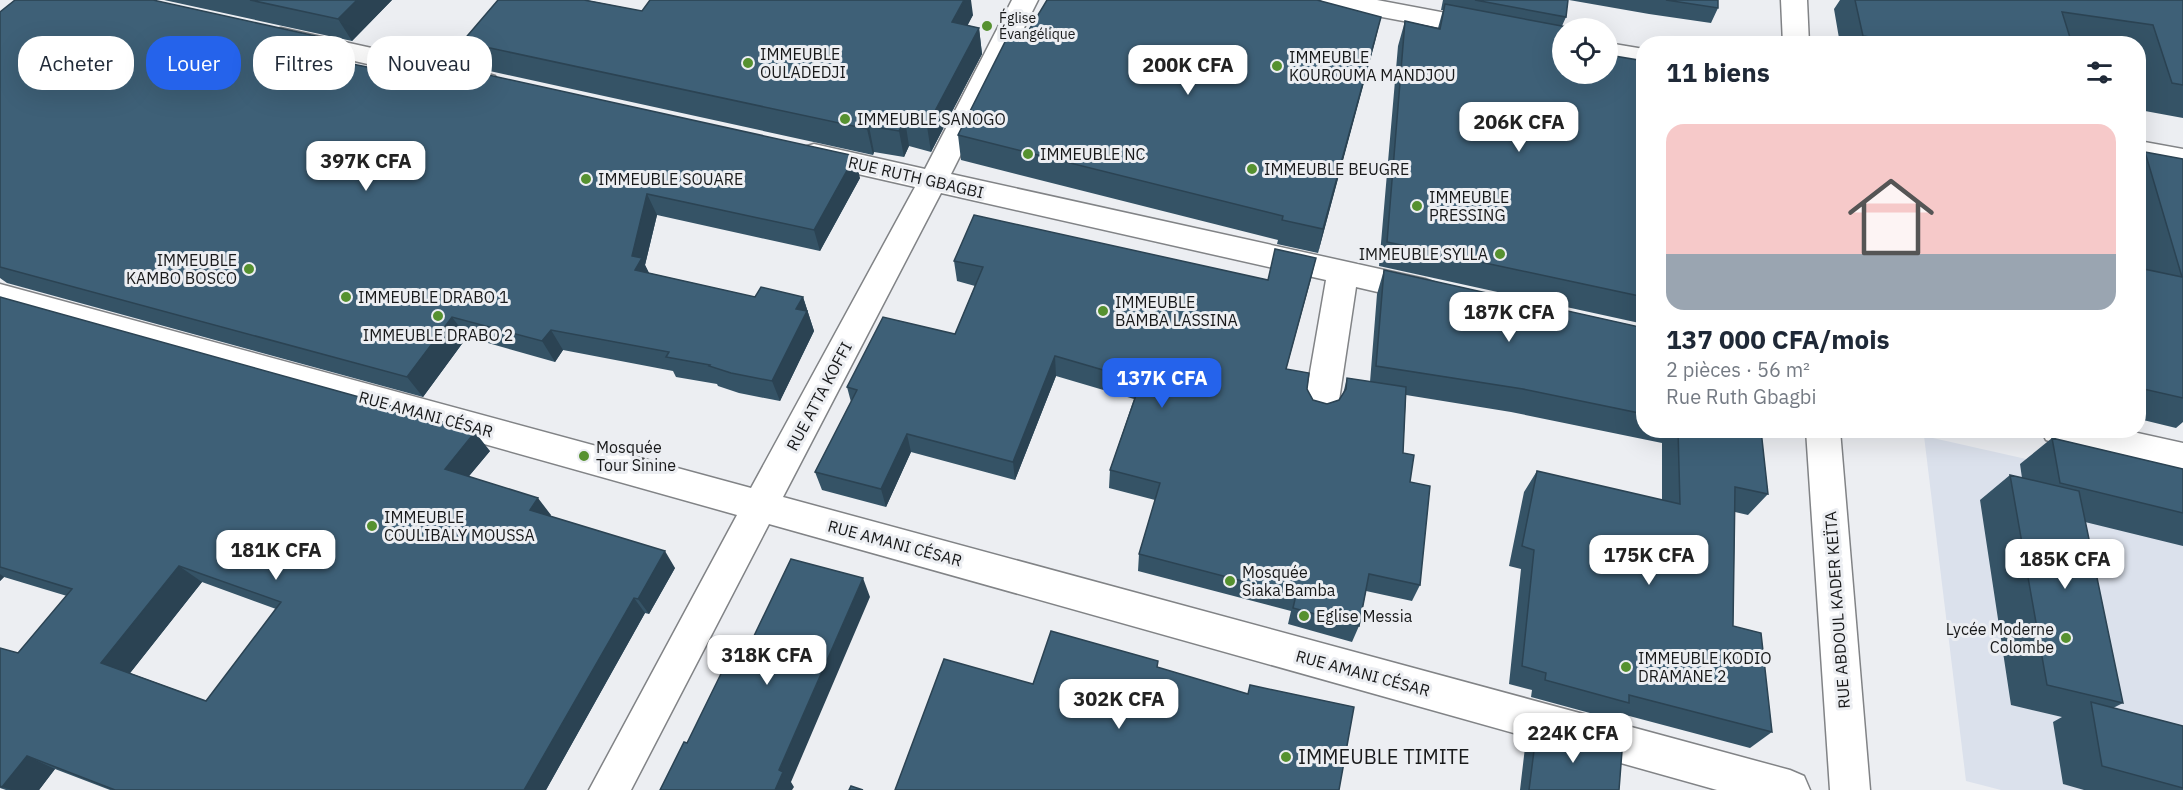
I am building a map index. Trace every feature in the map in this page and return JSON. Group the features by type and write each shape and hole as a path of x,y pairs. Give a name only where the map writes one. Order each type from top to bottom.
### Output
{"street":[{"name":"RUE ATTA KOFFI","path":"609,790 933,181 1025,0"},
{"path":"1334,0 1552,41"},
{"path":"1794,0 1796,36"},
{"path":"257,31 513,88"},
{"path":"1618,54 1636,57"},
{"name":"RUE RUTH GBAGBI","path":"793,150 1447,296"},
{"path":"2146,152 2183,159"},
{"path":"1321,407 1343,273"},
{"name":"RUE AMANI CÉSAR","path":"0,296 1790,790"},
{"name":"RUE ABDOUL KADER KEÏTA","path":"1824,438 1850,790"},
{"path":"2094,438 2183,458"}],"shaded area":[{"name":"Lycée Moderne Colombe","path":"1924,438 1933,438 2183,494 2183,790 2001,790 1966,781"}],"building":[{"path":"15,0 153,0 315,36 253,36 253,90 355,90 355,65 367,67 367,90 492,90 492,76 855,156 814,230 647,194 632,256 642,258 635,270 755,297 761,287 803,297 796,309 807,311 772,381 731,373 710,365 666,357 669,352 551,330 542,341 452,317 407,377 0,267 0,12"},
{"path":"250,0 357,0 338,19"},
{"path":"498,0 584,0 642,11 650,0 964,0 952,22 979,28 927,126 905,120 899,131 869,126 867,129 492,48 492,36 467,36"},
{"path":"1047,0 1317,0 1381,17 1323,229 1282,220 1283,216 958,135 1008,36 1023,40"},
{"path":"1475,0 1568,0 1566,17"},
{"path":"1666,0 1718,0 1718,8"},
{"path":"1855,0 2183,0 2183,85 2172,83 2153,25 2062,12 2070,36 1863,36"},
{"path":"1445,4 1552,24 1552,84 1618,84 1618,57 1636,60 1636,295 1387,242 1405,21 1440,29"},
{"path":"2146,152 2183,159 2183,398 2146,390 2146,269 2182,277"},
{"path":"974,215 1268,280 1275,249 1316,258 1286,369 1309,373 1307,389 1313,400 1327,404 1339,400 1346,389 1347,378 1406,387 1403,453 1414,455 1410,482 1430,486 1420,585 1369,574 1359,626 1293,608 1296,595 1139,554 1160,483 1110,470 1141,381 1055,356 1013,462 907,434 881,489 815,472 857,390 847,387 883,317 955,334 983,267 954,261"},
{"path":"1384,270 1636,326 1636,412 1523,389 1376,366"},
{"path":"0,297 388,405 475,432 445,469 538,498 530,510 665,551 638,599 634,598 524,790 115,790 27,756 2,787 0,786 0,648 18,653 72,589 0,567","holes":["179,566 281,602 206,701 101,663"]},
{"path":"1678,438 1762,438 1768,494 1735,487 1733,626 1761,633 1772,732 1629,695 1629,703 1545,680 1546,673 1522,666 1534,550 1522,546 1537,471 1680,504"},
{"path":"2052,438 2183,469 2183,513 2060,483"},
{"path":"2010,475 2079,491 2123,703 2047,685"},
{"path":"791,559 863,578 779,770 783,772 775,790 660,790 684,742 687,743 739,637 752,640"},
{"path":"1051,631 1158,661 1157,667 1248,694 1250,685 1354,707 1339,790 895,790 944,659 1033,684"},
{"path":"2091,702 2183,726 2183,788 2102,766"},
{"path":"1537,727 1622,751 1619,790 1529,790"},
{"path":"851,786 863,790 849,790"}],"place":[{"name":"Église Évangélique","path":"987,26"},
{"name":"IMMEUBLE OULADEDJI","path":"748,63"},
{"name":"IMMEUBLE KOUROUMA MANDJOU","path":"1277,66"},
{"name":"IMMEUBLE SANOGO","path":"845,119"},
{"name":"IMMEUBLE NC","path":"1028,154"},
{"name":"IMMEUBLE BEUGRE","path":"1252,169"},
{"name":"IMMEUBLE SOUARE","path":"586,179"},
{"name":"IMMEUBLE PRESSING","path":"1417,206"},
{"name":"IMMEUBLE SYLLA","path":"1500,254"},
{"name":"IMMEUBLE KAMBO BOSCO","path":"249,269"},
{"name":"IMMEUBLE DRABO 1","path":"346,297"},
{"name":"IMMEUBLE BAMBA LASSINA","path":"1103,311"},
{"name":"IMMEUBLE DRABO 2","path":"438,316"},
{"name":"Mosquée Tour Sinine","path":"584,456"},
{"name":"IMMEUBLE COULIBALY MOUSSA","path":"372,526"},
{"name":"Mosquée Siaka Bamba","path":"1230,581"},
{"name":"Eglise Messia","path":"1304,616"},
{"name":"Lycée Moderne Colombe","path":"2066,638"},
{"name":"IMMEUBLE KODIO DRAMANE 2","path":"1626,667"},
{"name":"IMMEUBLE TIMITE","path":"1286,757"}]}
